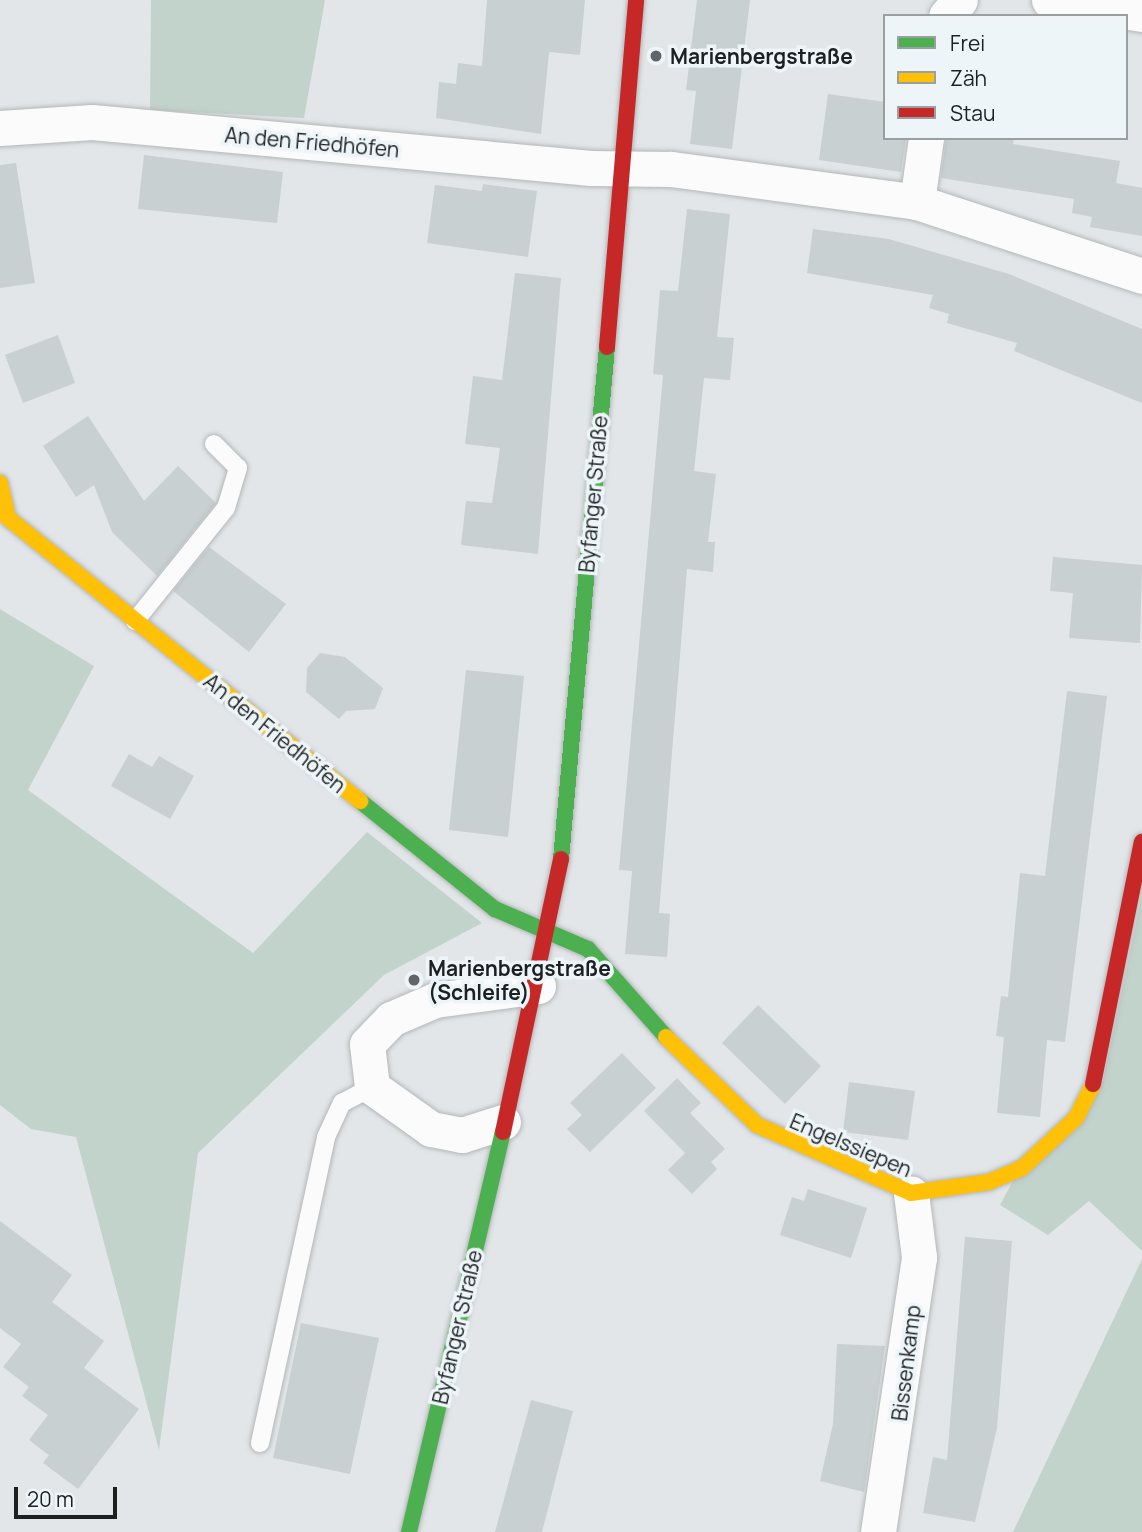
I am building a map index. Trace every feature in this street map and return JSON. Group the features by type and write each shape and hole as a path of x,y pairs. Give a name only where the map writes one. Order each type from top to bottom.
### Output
{"street":[{"name":"Byfanger Straße","path":"409,1532 503,1122 550,935 565,835 624,167 636,0"},
{"path":"948,14 960,0"},
{"path":"1049,0 1142,14"},
{"name":"An den Friedhöfen","path":"0,128 92,122 624,167"},
{"path":"917,202 926,140"},
{"path":"624,167 917,202 1142,276"},
{"name":"An den Friedhöfen","path":"0,483 4,518 495,909 550,935"},
{"name":"Engelssiepen","path":"550,935 587,950 630,1003 757,1125 911,1193 989,1182 1022,1168 1076,1118 1092,1089 1105,1037 1142,842"},
{"path":"503,1122 462,1135 431,1129 372,1087 367,1044 391,1019 435,1000 538,986"},
{"name":"Bissenkamp","path":"878,1532 919,1256 911,1193"}],"lane":[{"path":"135,621 226,508 238,468 214,444"},
{"path":"260,1444 326,1137 342,1103 372,1087"}],"shaded area":[{"path":"151,0 325,0 304,118 150,110"},
{"path":"0,609 94,666 28,790 253,953 367,832 482,923 384,975 198,1153 159,1450 76,1137 31,1129 0,1105"},
{"path":"1142,895 1142,1251 1089,1201 1048,1235 1000,1205 1014,1179 1103,1081"},
{"path":"1142,1259 1142,1532 1013,1532"}],"building":[{"path":"487,0 585,0 580,55 549,52 541,134 436,118 439,82 456,84 458,63 482,66"},
{"path":"697,0 750,0 732,149 690,144 696,91 686,90"},
{"path":"828,94 883,102 883,140 906,140 901,172 819,160"},
{"path":"946,140 1014,140 1013,144 1120,161 1116,183 1142,188 1142,236 1090,227 1092,217 1072,213 1074,199 941,178"},
{"path":"144,155 283,172 277,223 138,209"},
{"path":"16,163 35,283 0,288 0,165"},
{"path":"483,184 537,191 528,257 427,243 435,185 482,191"},
{"path":"687,209 730,214 717,337 734,338 730,380 704,378 694,471 716,474 708,542 715,542 713,572 687,569 659,913 670,914 667,957 625,954 632,871 619,870 663,375 653,374 660,290 678,291"},
{"path":"813,229 889,239 1009,274 1142,329 1142,403 1014,351 1017,343 947,323 949,314 929,308 933,295 807,273"},
{"path":"515,273 561,278 538,554 461,545 466,501 492,503 500,448 465,444 473,376 502,380"},
{"path":"58,335 75,383 23,403 5,355"},
{"path":"88,416 144,501 178,466 216,503 157,576 112,532 94,485 76,497 43,446"},
{"path":"209,547 286,604 249,652 173,591"},
{"path":"1053,557 1142,565 1140,643 1069,638 1073,593 1050,591"},
{"path":"320,653 345,657 383,688 375,709 346,711 339,719 306,692 307,668"},
{"path":"466,670 524,676 508,837 449,830"},
{"path":"1067,691 1107,696 1065,1042 1047,1040 1040,1117 997,1113 1004,1037 996,1036 1001,996 1008,997 1020,873 1045,876"},
{"path":"129,754 152,767 159,756 194,776 170,819 111,786"},
{"path":"758,1005 821,1066 785,1104 722,1043"},
{"path":"622,1053 656,1088 590,1152 567,1129 582,1115 570,1103"},
{"path":"677,1078 701,1103 690,1113 725,1149 711,1162 717,1169 692,1194 668,1170 685,1153 644,1111"},
{"path":"849,1082 915,1091 908,1140 843,1132"},
{"path":"808,1189 867,1208 851,1258 780,1235 792,1197 804,1201"},
{"path":"0,1221 72,1275 52,1302 104,1341 84,1368 139,1409 78,1489 43,1463 49,1455 29,1440 48,1415 22,1396 29,1387 3,1367 21,1344 0,1328"},
{"path":"965,1237 1012,1241 997,1428 975,1522 923,1513 933,1457 947,1460"},
{"path":"301,1323 379,1338 350,1474 273,1458"},
{"path":"837,1344 885,1346 864,1492 820,1481 833,1424"},
{"path":"531,1400 573,1411 542,1532 495,1532"}],"traffic: fast":[{"path":"561,859 607,347"},
{"path":"360,801 495,909 588,949 666,1037"},
{"path":"409,1532 503,1132"}],"traffic: slow":[{"path":"0,483 8,518 360,801"},
{"path":"666,1037 757,1125 911,1193 989,1182 1022,1168 1076,1118 1093,1084"}],"traffic: jam":[{"path":"607,347 636,0"},
{"path":"1093,1084 1142,842"},
{"path":"503,1132 561,859"}],"place":[{"name":"Marienbergstraße","path":"656,56"},
{"name":"Marienbergstraße (Schleife)","path":"414,980"}]}
